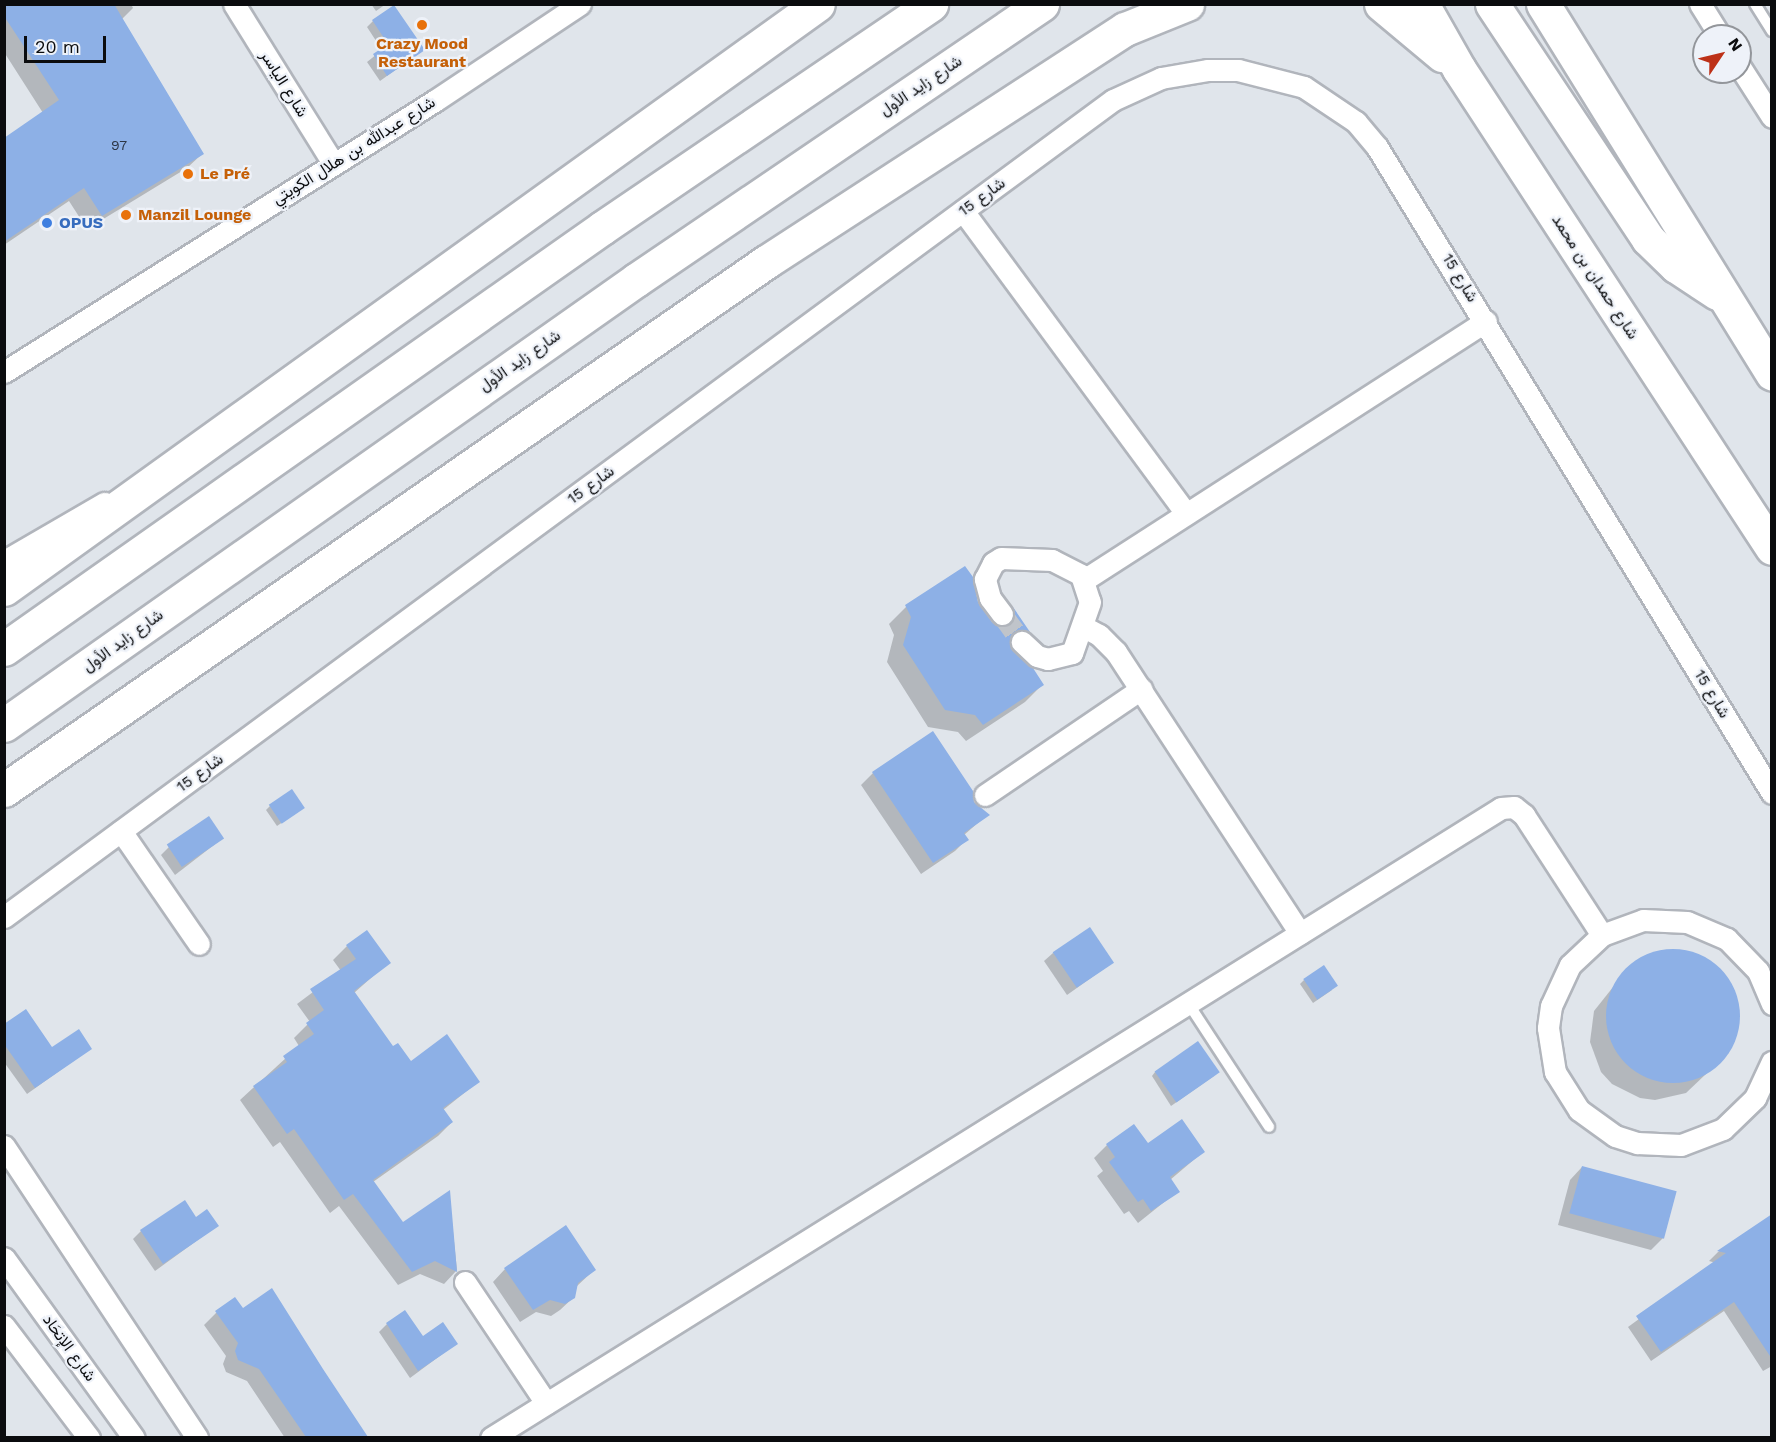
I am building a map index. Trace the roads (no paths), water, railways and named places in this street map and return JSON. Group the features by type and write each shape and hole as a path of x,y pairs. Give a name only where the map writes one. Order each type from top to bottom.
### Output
{"main road":[{"path":"4,589 818,4"},
{"path":"4,650 602,228 931,4"},
{"name":"شارع زايد الأول","path":"4,725 627,287 1041,4"},
{"path":"4,790 766,262 1154,4"},
{"path":"1381,4 1459,69"},
{"name":"شارع حمدان بن محمد","path":"1422,4 1459,69 1772,548"},
{"path":"1492,4 1648,239 1676,266 1724,297"},
{"path":"1543,4 1772,374"},
{"path":"1132,17 1188,5"}],"street":[{"name":"شارع الياسر","path":"234,4 333,163"},
{"name":"شارع عبدالله بن هلال الكويتي","path":"4,372 580,4"},
{"path":"1700,4 1712,24"},
{"name":"شارع 15","path":"4,917 1113,100 1161,78 1208,70 1238,70 1279,78 1332,103 1356,122 1398,176 1772,794"},
{"path":"1751,84 1772,117"},
{"path":"963,211 1186,514"},
{"path":"1084,580 1486,321"},
{"path":"4,561 74,518 144,489"},
{"path":"1002,614 985,587 985,579 993,563 1001,558 1063,563 1084,580 1090,602 1078,647 1058,660 1037,656 1022,642"},
{"path":"1084,627 1108,642 1300,933"},
{"path":"985,795 1141,689"},
{"path":"491,1437 1300,933 1508,807 1524,815 1602,935"},
{"path":"121,831 199,944"},
{"path":"1772,1004 1765,966 1727,939 1687,921 1643,920 1602,935 1570,965 1551,1006 1548,1028 1556,1072 1579,1110 1596,1125 1615,1136 1659,1146 1703,1139 1740,1115 1755,1098 1772,1062"},
{"path":"5,1147 197,1437"},
{"name":"شارع الإتحَاد","path":"4,1258 134,1437"},
{"path":"465,1282 546,1403"},
{"path":"4,1326 89,1437"}],"lane":[{"path":"1755,4 1772,31"},
{"path":"1188,1003 1269,1127"}],"tunnel":[{"path":"1002,614 1022,642"}],"place":[{"name":"Crazy Mood Restaurant","path":"422,25"},
{"name":"Le Pré","path":"188,174"},
{"name":"Manzil Lounge","path":"126,215"},
{"name":"OPUS","path":"47,223"}]}
